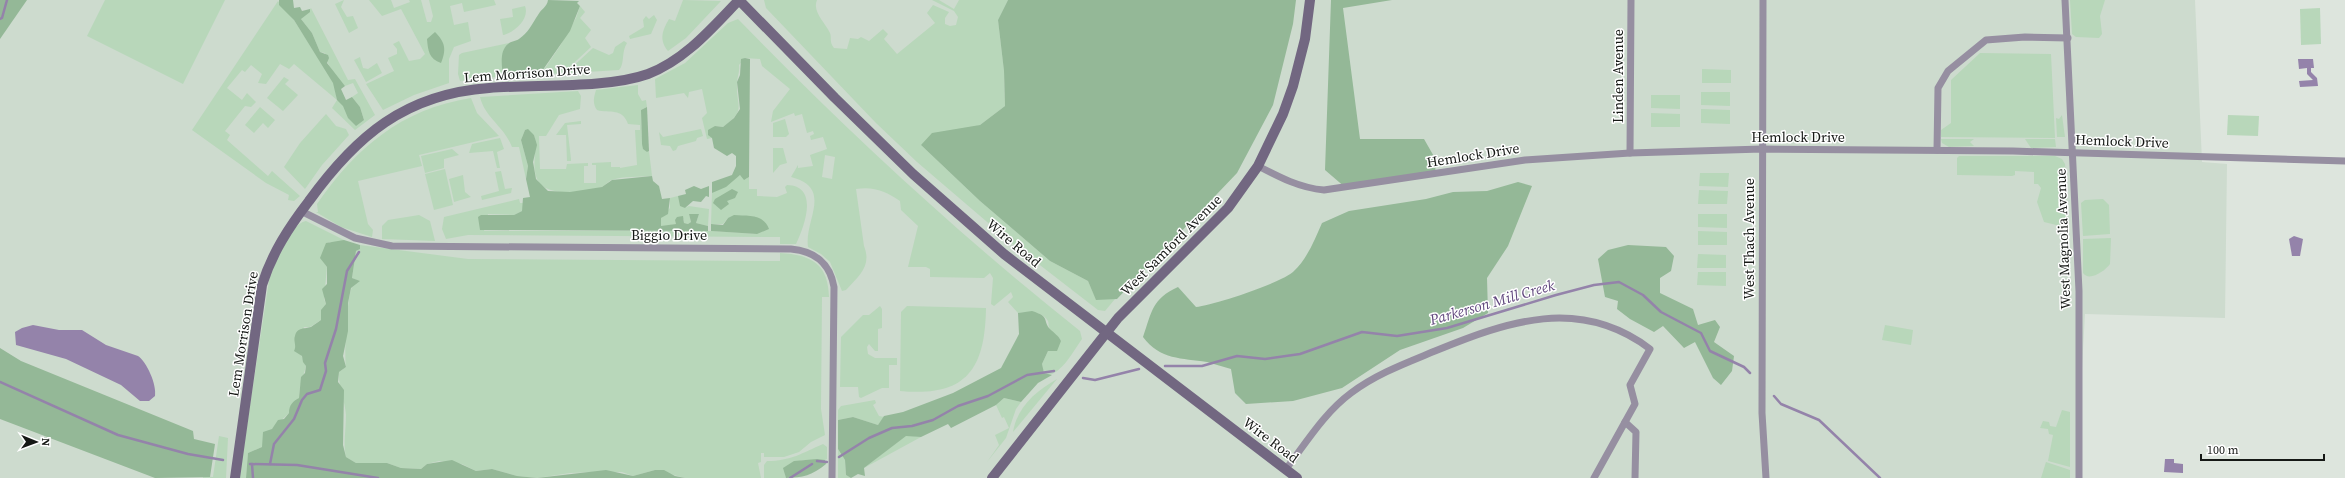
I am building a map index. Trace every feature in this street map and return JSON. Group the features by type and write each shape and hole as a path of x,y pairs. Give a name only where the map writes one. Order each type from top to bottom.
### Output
{"street":[{"name":"Lem Morrison Drive","path":"235,478 262,285 277,246 336,164 353,147 385,122 415,106 443,96 476,89 614,81 640,76 659,69 684,54 739,0"},
{"name":"Wire Road","path":"739,0 835,98 913,174 1004,254 1298,478"},
{"name":"West Samford Avenue","path":"992,478 1106,333 1157,277 1199,239 1228,208 1258,166 1283,114 1293,86 1303,45 1310,0"},
{"name":"Linden Avenue","path":"1630,153 1631,0"},
{"name":"West Thach Avenue","path":"1763,0 1762,412 1766,478"},
{"name":"West Magnolia Avenue","path":"2066,0 2079,291 2079,478"},
{"path":"1937,150 1938,88 1948,71 1986,40 2018,37 2068,38"},
{"name":"Hemlock Drive","path":"1258,166 1284,180 1314,189 1324,190 1525,160 1630,153 1762,149 2072,152 2345,161"},
{"name":"Biggio Drive","path":"301,211 355,238 392,246 791,249 811,253 828,268 834,286 832,478"},
{"path":"1286,469 1329,413 1350,393 1374,377 1475,335 1539,319 1568,317 1597,322 1634,337 1650,349 1630,385 1635,404 1594,478"},
{"path":"1625,422 1636,432 1635,478"}],"shaded area":[{"path":"0,0 2195,0 2202,162 2227,164 2225,318 2085,314 2079,423 2079,478 0,478"},
{"path":"2298,59 2313,59 2314,68 2311,68 2311,72 2317,78 2318,86 2300,87 2299,81 2313,80 2307,74 2307,68 2299,69"},
{"path":"2294,236 2303,239 2300,256 2292,256 2289,239"},
{"path":"33,325 59,330 82,330 106,345 138,356 145,363 151,374 155,396 149,401 140,401 121,385 66,359 16,345 15,332"},
{"path":"2165,459 2174,459 2174,463 2183,464 2183,473 2164,472"}],"green space":[{"path":"0,0 27,0 0,39"},
{"path":"105,0 225,0 183,84 87,36"},
{"path":"279,0 293,0 294,8 300,7 302,11 310,9 310,12 301,19 312,33 320,52 328,55 329,58 327,63 345,86 341,89 346,100 352,97 360,107 364,120 356,126 348,118 343,106 337,100 333,83 294,20 279,5"},
{"path":"344,0 341,7 347,17 353,16 358,28 349,33 335,4"},
{"path":"369,0 391,0 394,8 410,2 409,0 421,0 427,22 431,22 433,16 429,0 494,0 496,5 464,12 462,3 450,6 454,25 468,22 471,41 454,47 449,59 449,83 414,95 383,110 366,84 394,71 388,58 397,54 397,49 393,44 399,41 409,61 420,59 425,54 401,9 382,16"},
{"path":"548,0 579,1 577,3 580,6 570,31 540,74 503,76 502,55 505,47 525,34"},
{"path":"683,0 721,1 686,38 668,51 663,43 663,31 669,19 675,21"},
{"path":"764,0 817,0 816,9 830,33 834,48 847,49 850,38 858,39 861,37 869,41 883,29 888,34 884,39 897,54 935,23 927,13 933,5 949,12 945,18 945,24 950,26 956,25 958,17 954,11 932,0 939,0 954,9 959,0 1008,0 998,20 1004,71 1005,106 980,125 921,145 980,201 1050,261 1088,281 1096,299 1115,299 1105,311 1098,310 1014,245 917,162 876,123 766,8"},
{"path":"1008,0 1296,0 1293,24 1273,105 1237,173 1117,299 1096,300 1088,281 1050,261 980,201 921,145 932,133 980,125 1005,106 1004,71 998,20"},
{"path":"1331,0 1392,0 1343,8 1360,139 1424,139 1436,160 1435,174 1346,188 1325,170"},
{"path":"2070,0 2105,0 2100,16 2102,34 2099,38 2076,37 2072,34"},
{"path":"278,1 294,20 334,83 337,100 294,64 289,69 280,64 266,84 258,83 262,74 251,65 245,72 242,70 227,88 242,100 247,93 256,102 251,107 245,106 225,131 230,135 227,140 268,176 272,171 300,196 294,201 288,200 289,195 266,183 192,130"},
{"path":"525,6 525,16 520,25 503,35 500,19 513,17 512,9"},
{"path":"580,6 585,12 580,18 591,30 585,38 591,47 563,73 541,74 560,46 576,18"},
{"path":"311,8 348,80 355,79 375,115 355,130 332,108 337,100 364,120 360,107 352,97 358,93 353,83 345,86 338,79 330,67 325,53 320,52 312,33 301,19"},
{"path":"2320,8 2321,44 2301,45 2300,9"},
{"path":"654,15 657,20 651,34 630,39 629,36 644,27 643,20 646,16 649,19"},
{"path":"738,19 861,141 947,219 1035,295 1080,331 1082,339 1062,367 1052,374 1047,375 1043,370 1042,364 1048,351 1061,341 1059,337 1051,331 1045,317 1034,312 1018,313 1008,302 1013,297 1011,292 994,306 991,304 993,278 990,273 984,278 930,277 930,269 926,267 908,267 918,226 901,210 900,201 890,194 879,190 868,188 856,189 866,259 860,275 846,290 842,291 830,262 821,254 808,247 808,237 814,206 814,197 811,189 804,182 791,177 798,165 798,168 813,166 810,155 827,149 823,137 811,140 810,136 814,134 813,131 807,133 802,114 795,116 794,113 771,122 773,111 790,89 762,66 760,59 745,58 739,65 737,83 738,112 723,127 715,126 712,138 707,139 702,118 707,113 702,89 689,92 688,98 684,93 656,98 655,79 685,63 728,23","holes":["825,155 835,157 832,179 822,177"]},
{"path":"435,32 443,43 444,47 444,54 441,63 432,57 428,47 427,39"},
{"path":"624,41 627,43 624,50 622,65 619,70 570,73 568,71 593,48 609,55 613,53 615,47"},
{"path":"509,43 503,54 503,76 460,81 458,74 459,55 462,53"},
{"path":"1980,53 2051,54 2055,138 1941,137 1941,130 1951,123 1951,80"},
{"path":"360,57 363,68 368,69 377,63 382,73 366,82 354,60"},
{"path":"741,59 750,59 749,177 744,180 740,175 726,187 712,193 712,182 732,175 736,166 736,156 732,153 727,156 714,148 712,138 708,135 708,130 715,126 723,127 734,118 740,109 737,82 740,75"},
{"path":"1702,69 1731,70 1731,83 1702,83"},
{"path":"284,77 289,80 285,84 298,95 283,111 267,98"},
{"path":"638,85 638,94 642,101 646,100 647,107 641,110 642,144 647,152 649,151 652,176 616,179 609,181 602,187 577,192 557,191 548,189 541,185 535,173 534,135 525,130 521,140 528,166 526,179 519,147 512,147 504,133 486,111 480,97 578,91 581,96 580,109 559,115 546,136 539,136 540,169 566,169 567,164 588,163 588,166 584,166 584,183 596,183 596,165 592,165 592,163 611,162 611,167 620,168 637,165 635,130 640,130 640,125 628,124 619,113 597,110 594,102 596,90"},
{"path":"1701,92 1730,92 1730,106 1701,105"},
{"path":"1651,95 1680,95 1680,109 1651,108"},
{"path":"471,98 477,113 499,136 419,155 422,166 358,181 368,224 373,230 372,237 341,227 316,212 318,212 317,204 348,165 382,134 423,111 446,103"},
{"path":"260,107 275,120 268,128 263,123 254,133 245,125"},
{"path":"647,107 649,151 647,152 643,149 642,144 641,110"},
{"path":"1701,109 1730,110 1730,124 1701,123"},
{"path":"1651,113 1680,114 1680,127 1651,127"},
{"path":"326,114 336,126 346,129 349,135 322,165 305,189 284,167 300,143"},
{"path":"2062,115 2065,137 2057,137 2056,118 2059,119"},
{"path":"2228,115 2259,116 2258,136 2227,135"},
{"path":"785,119 789,134 786,137 773,137 773,123"},
{"path":"581,121 581,124 567,125 571,161 567,161 566,135 556,135 565,123"},
{"path":"528,129 534,135 537,145 533,162 536,179 548,191 570,192 602,187 612,180 652,176 653,181 659,186 662,199 670,198 668,214 661,218 661,226 676,224 675,220 677,217 683,216 684,223 688,224 691,222 689,214 699,214 696,223 708,226 708,231 480,230 478,217 481,215 514,215 522,211 523,198 530,197 526,179 528,166 521,140 525,130"},
{"path":"701,129 703,136 697,138 696,141 678,146 676,150 673,151 670,146 661,145 659,132 663,137"},
{"path":"500,138 504,149 497,152 500,168 497,168 493,151 469,153 472,144"},
{"path":"1941,139 1974,139 1970,142 1974,146 1949,147 1942,143"},
{"path":"2025,139 2055,139 2056,147 2031,148"},
{"path":"773,148 783,148 787,163 780,165 773,173"},
{"path":"452,149 459,155 444,159 444,168 425,173 421,156"},
{"path":"1959,156 2055,156 2062,159 2065,164 2069,228 2044,222 2037,202 2041,188 2038,184 2034,184 2034,172 2015,171 2015,175 2012,176 1957,175 1957,158"},
{"path":"445,169 453,205 434,210 425,174"},
{"path":"501,171 505,189 512,188 511,193 482,200 481,196 499,191 495,172"},
{"path":"1700,173 1729,173 1728,187 1699,186"},
{"path":"463,175 465,192 471,197 454,202 449,179"},
{"path":"740,175 746,179 749,177 749,189 757,189 757,196 777,197 787,193 785,187 787,185 797,187 803,192 807,208 803,228 796,244 780,244 780,237 468,235 446,239 442,229 444,217 519,199 520,203 524,203 522,211 514,215 488,214 484,231 712,231 757,234 728,218 723,224 711,224 712,193"},
{"path":"1518,182 1532,186 1508,246 1487,278 1488,313 1463,328 1400,350 1342,388 1293,401 1246,404 1235,393 1231,369 1207,362 1172,357 1157,350 1143,337 1154,307 1163,296 1169,292 1178,287 1196,307 1232,298 1276,281 1294,271 1303,261 1322,223 1349,211 1426,199 1453,192 1487,191"},
{"path":"694,186 701,189 709,186 709,197 706,196 701,202 693,201 685,208 680,206 678,196 686,194 685,190"},
{"path":"732,189 738,192 735,198 727,201 729,204 721,210 713,203 715,199"},
{"path":"1699,190 1728,191 1727,204 1698,204"},
{"path":"678,196 685,208 689,206 709,209 708,226 696,223 699,214 689,214 691,222 688,224 684,223 684,219 676,224 661,227 661,218 670,208 670,198"},
{"path":"2103,199 2109,205 2110,234 2083,236 2081,203 2085,200"},
{"path":"1698,214 1727,214 1727,228 1698,227"},
{"path":"419,215 430,221 435,241 382,239 382,226 388,220"},
{"path":"734,215 759,218 767,224 769,229 757,234 711,231 711,224 723,225 728,218"},
{"path":"306,221 344,240 341,242 329,242 322,260 327,267 324,299 326,304 321,320 310,327 304,327 296,343 306,366 300,387 299,398 289,413 272,429 262,447 248,453 246,478 239,478 270,274 290,235 300,223"},
{"path":"1698,231 1727,232 1727,245 1698,245"},
{"path":"2111,238 2110,264 2105,270 2093,276 2083,273 2083,239"},
{"path":"344,240 360,245 360,249 356,251 352,278 360,281 351,288 348,303 348,331 343,356 346,367 339,372 338,382 344,390 343,445 346,457 356,463 387,463 401,468 421,469 427,464 452,460 476,471 492,469 517,476 537,478 246,478 248,453 262,447 263,432 272,429 278,420 284,419 289,413 292,404 299,398 301,377 305,373 306,366 303,362 302,356 294,351 295,336 299,330 311,327 321,320 321,310 326,304 322,289 327,284 327,267 320,258 326,243"},
{"path":"360,245 468,259 780,261 780,253 801,256 809,259 816,263 821,269 828,285 829,297 822,297 821,409 825,435 811,442 799,452 784,457 764,457 764,453 761,453 761,462 758,463 761,478 685,478 655,470 633,476 622,472 594,472 570,473 537,478 517,476 492,469 476,471 462,464 439,461 427,464 421,469 401,468 387,463 356,463 346,457 345,452 346,415 339,372 346,367 348,305 353,286 359,281 352,278 356,251 360,249"},
{"path":"1628,245 1666,247 1674,256 1671,271 1660,278 1660,293 1693,309 1698,325 1715,320 1720,327 1714,342 1734,356 1732,371 1721,385 1713,378 1695,342 1684,348 1663,326 1654,332 1630,319 1617,309 1618,301 1605,297 1598,259 1608,250"},
{"path":"1698,254 1726,255 1726,268 1697,268"},
{"path":"1698,272 1726,272 1726,286 1697,285"},
{"path":"880,306 882,309 882,328 878,329 878,351 875,351 869,344 867,347 868,354 875,358 897,358 897,365 889,365 889,388 882,388 861,398 859,397 858,387 840,387 841,337 863,315 869,315"},
{"path":"907,306 986,308 985,330 981,348 975,364 967,375 956,384 941,389 922,392 900,391 901,312"},
{"path":"1032,311 1044,317 1050,329 1061,341 1057,351 1048,351 1042,364 1044,373 1052,375 1038,383 1021,402 1004,398 996,405 951,428 948,424 921,437 906,436 864,468 865,476 858,474 851,478 846,475 845,460 838,449 838,420 853,417 878,425 884,416 903,412 953,393 1001,368 1019,334 1018,313"},
{"path":"1885,325 1913,330 1911,345 1882,340"},
{"path":"0,348 21,361 193,431 194,439 215,444 210,477 155,478 0,419"},
{"path":"1057,379 1013,432 1015,423 1023,407 1035,394"},
{"path":"1004,398 1021,402 1016,409 1006,438 987,462 999,445 995,435 1009,428 996,405"},
{"path":"875,400 876,403 873,405 879,416 884,417 878,425 853,417 838,420 838,410 841,406"},
{"path":"2062,410 2070,412 2070,467 2048,461 2053,435 2049,434 2048,429 2040,428 2043,421 2049,422 2050,426 2056,427"},
{"path":"906,435 921,437 864,468"},
{"path":"219,436 228,438 226,478 203,478 203,476 213,477"},
{"path":"823,444 827,447 827,459 802,460 784,468 786,478 764,478 764,465 767,461 790,458"},
{"path":"838,449 845,460 846,475 851,478 838,478"},
{"path":"817,459 825,460 826,464 817,471 807,475 786,478 783,468 794,461"},
{"path":"2046,462 2070,470 2070,478 2041,478"},
{"path":"606,470 633,476 655,470 664,470 675,476 685,478 537,478"}],"waterway":[{"path":"0,19 2,18 7,0"},
{"path":"270,464 274,444 294,419 302,400 307,394 320,390 326,371 325,363 336,329 347,271 359,252"},
{"name":"Parkerson Mill Creek","path":"1165,366 1202,366 1237,356 1265,359 1300,354 1362,332 1397,336 1447,328 1556,295 1594,285 1619,282 1643,295 1661,312 1701,333 1710,351 1744,367 1750,373"},
{"name":"Parkerson Mill Creek","path":"1083,378 1095,380 1139,369"},
{"name":"Parkerson Mill Creek","path":"839,457 869,438 892,428 912,426 933,420 958,406 988,396 1027,375 1054,371"},
{"name":"Parkerson Mill Creek","path":"0,382 118,435 188,454 223,460"},
{"name":"Parkerson Mill Creek","path":"1774,396 1781,404 1819,420 1880,478"},
{"name":"Parkerson Mill Creek","path":"817,461 827,462"},
{"name":"Parkerson Mill Creek","path":"250,464 297,465 378,478"},
{"path":"252,464 253,478"},
{"name":"Parkerson Mill Creek","path":"790,478 812,464"}]}
